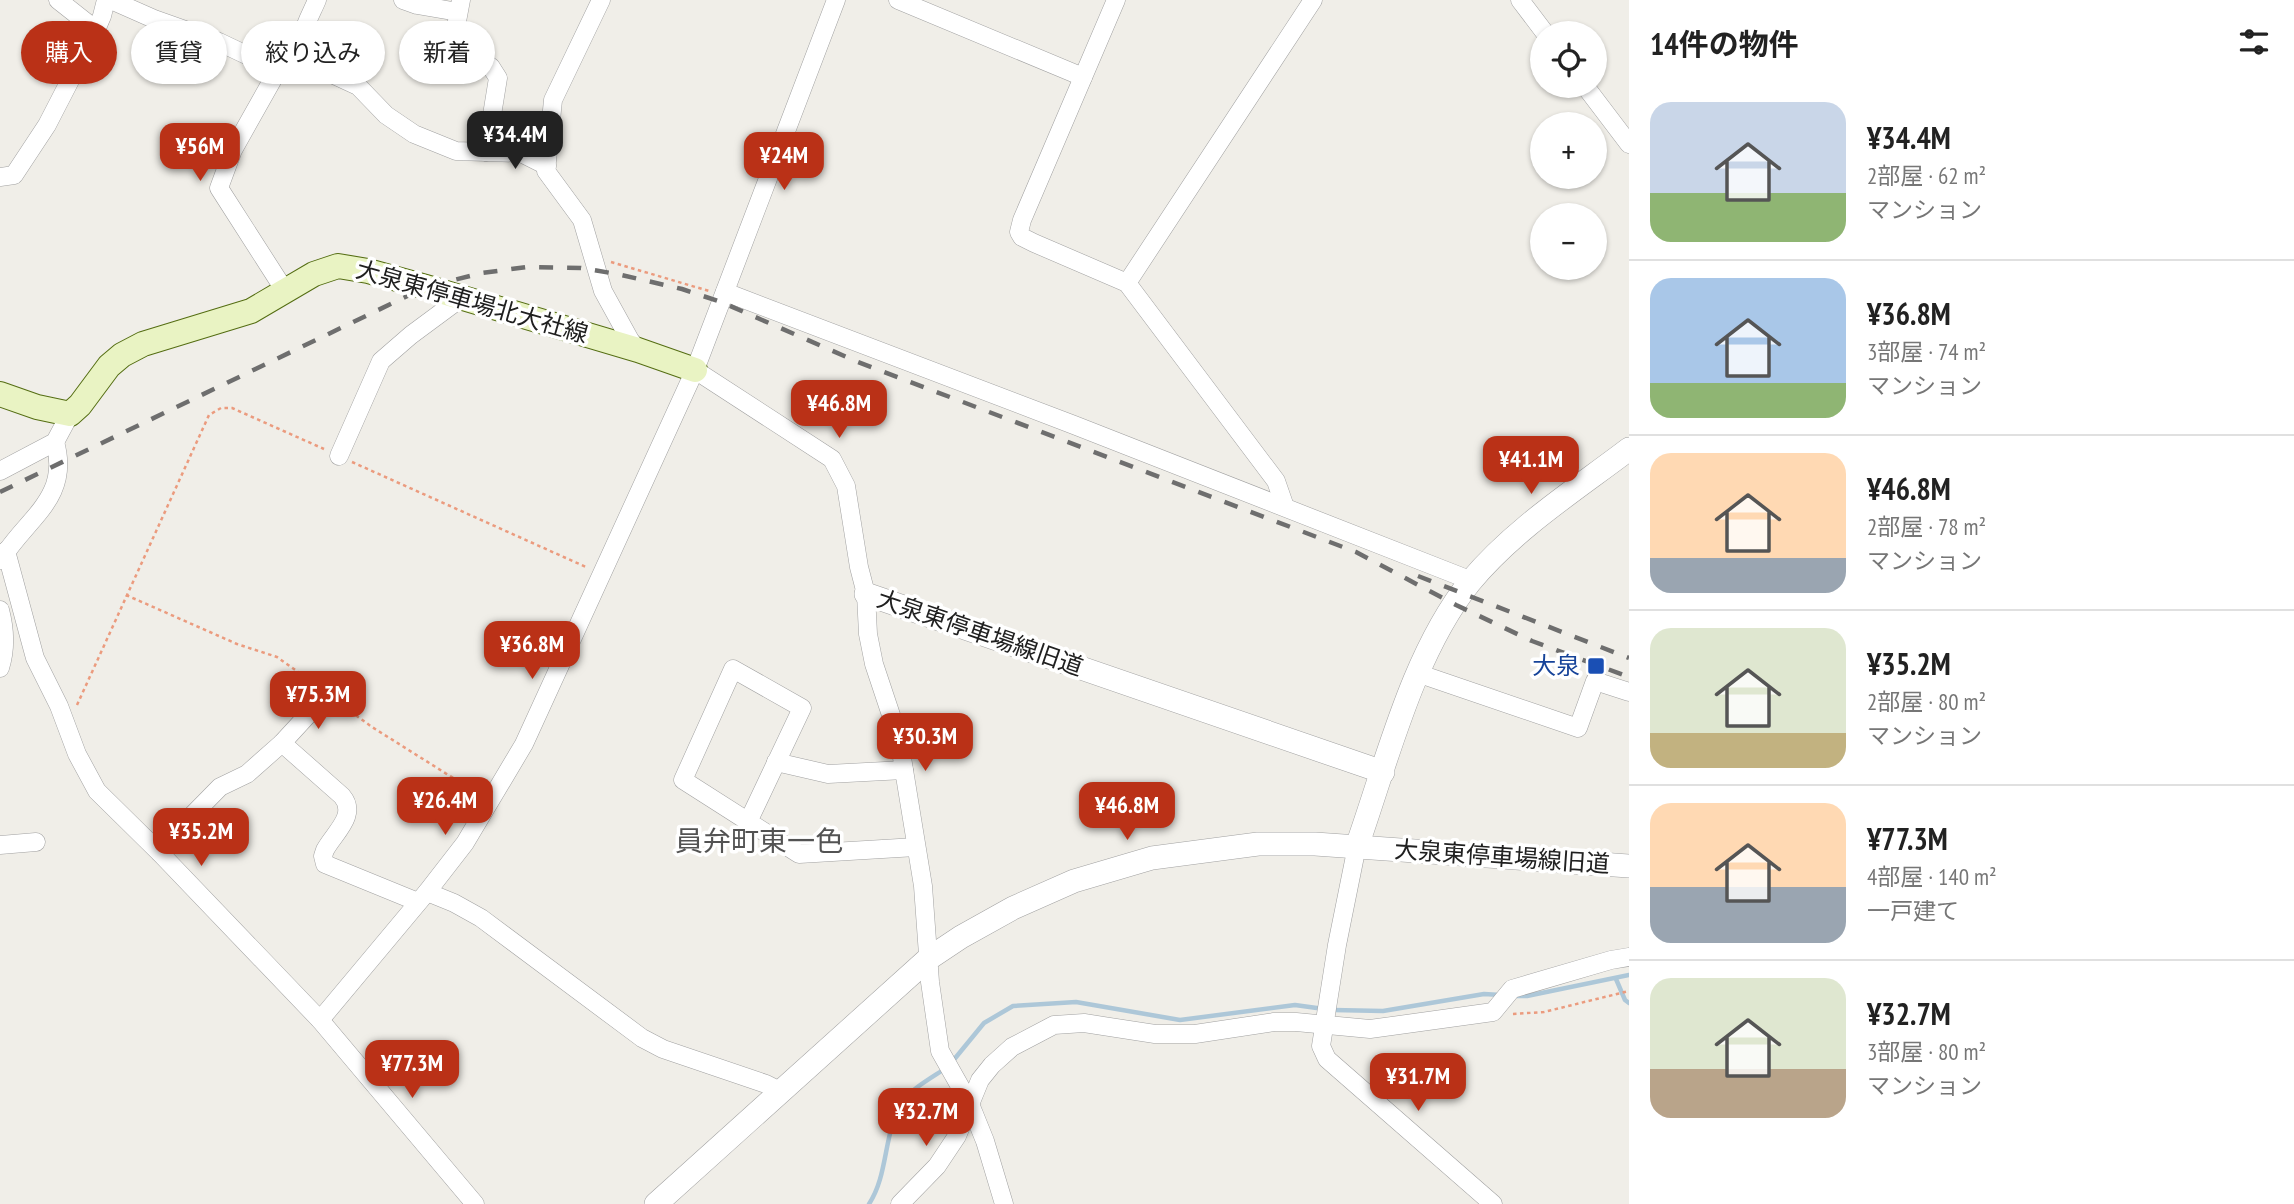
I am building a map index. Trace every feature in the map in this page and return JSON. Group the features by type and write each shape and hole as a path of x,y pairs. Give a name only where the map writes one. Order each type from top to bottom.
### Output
{"main road":[{"name":"大泉東停車場北大社線","path":"70,414 80,405 108,366 122,355 143,344 251,311 314,274 338,266 347,266 461,298 638,350 695,370"},
{"path":"0,394 37,407 70,414"}],"street":[{"path":"58,0 85,21"},
{"path":"100,21 108,0 241,51"},
{"path":"309,21 317,0"},
{"path":"403,0 417,5 460,6 455,32 457,45 491,67 498,78 486,152"},
{"path":"601,0 553,100 546,171 583,220 603,291 629,341 638,350"},
{"path":"320,1020 465,843 524,744 695,370 836,0"},
{"path":"898,0 1083,77"},
{"path":"1116,0 1022,219 1019,232 1022,237 1034,243 1127,283 1276,481 1285,508"},
{"path":"1127,283 1313,0"},
{"path":"1520,0 1536,21"},
{"path":"0,177 14,175 47,125 68,84"},
{"path":"270,84 233,150 219,188 285,291"},
{"path":"354,84 386,115 414,134 456,151 521,153 547,166"},
{"path":"1594,98 1629,144"},
{"path":"725,294 1285,508 1470,583"},
{"path":"339,456 381,361 461,298"},
{"name":"大泉東停車場線旧道","path":"695,370 828,455 836,464 846,486 866,594 1383,772 1357,846 1629,866"},
{"path":"0,471 55,442 70,414"},
{"path":"55,442 59,472 53,489 34,521 3,557 30,642 89,778 97,791 320,1020 475,1204"},
{"path":"1383,772 1417,673 1438,632 1470,583 1513,537 1629,449"},
{"path":"866,594 868,634 874,664 899,740 923,886 928,959 940,1051 970,1104 985,1141 1004,1204"},
{"path":"0,610 4,624 0,668"},
{"path":"748,822 802,708 733,670 683,780 748,822 799,854 916,847"},
{"path":"1417,673 1578,728 1595,681 1629,692"},
{"path":"160,853 167,841 220,787 247,774 282,743 327,694"},
{"path":"282,743 342,796 348,806 346,818 325,850 325,864 423,897 454,903 481,918 642,1038 663,1049 780,1091"},
{"path":"776,762 828,774 904,770"},
{"path":"0,845 36,842"},
{"path":"656,1204 928,959 1013,908 1074,881 1152,858 1258,844 1357,846 1337,945 1321,1046 1328,1059 1493,1204"},
{"path":"900,1204 937,1166 957,1136 980,1080 992,1065 1012,1047 1055,1025 1084,1023 1168,1034 1195,1034 1296,1022 1370,1029 1499,1004 1512,989 1629,957"}],"path":[{"path":"594,260 638,269 725,294"},
{"path":"66,727 209,415 221,408 232,408 602,575"},
{"path":"1499,1004 1509,1015 1544,1012 1629,991"}],"waterway":[{"path":"1517,996 1629,975"},
{"path":"1616,979 1629,1003"},
{"path":"1333,1010 1383,1011 1484,994 1501,995"},
{"path":"952,1062 984,1023 1013,1006 1076,1002 1180,1020 1295,1005 1324,1009"},
{"path":"869,1204 880,1179 892,1126 903,1101 917,1087 946,1068"}],"railway":[{"path":"0,492 426,287 482,273 527,267 581,268 682,289 721,302 858,362 1356,552 1456,605 1532,641 1629,677"},
{"path":"1418,576 1629,658"}],"place":[{"name":"大泉","path":"1596,666"}],"district":[{"name":"員弁町東一色","path":"759,841"}]}
